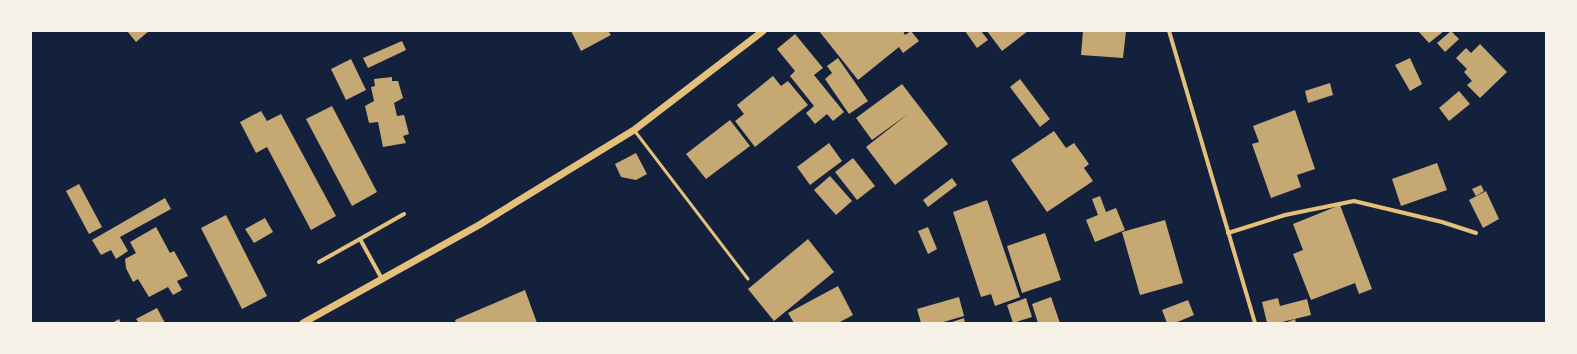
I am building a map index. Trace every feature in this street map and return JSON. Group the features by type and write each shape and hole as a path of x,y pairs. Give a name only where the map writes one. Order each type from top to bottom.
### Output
{"street":[{"path":"303,323 479,225 634,130 763,31"},
{"path":"1169,31 1255,323"},
{"path":"1228,233 1285,215 1354,201 1442,222 1476,233"},
{"path":"319,262 404,214"},
{"path":"360,239 382,279"}],"lane":[{"path":"634,130 748,279"}],"building":[{"path":"127,31 149,31 136,42"},
{"path":"571,31 608,31 611,35 581,51"},
{"path":"819,31 903,31 905,35 911,31 919,41 903,53 899,47 858,80"},
{"path":"965,31 981,31 988,40 977,48"},
{"path":"987,31 1028,31 1002,51"},
{"path":"1083,31 1126,31 1123,58 1081,55"},
{"path":"1444,31 1429,43 1419,32"},
{"path":"1451,31 1459,39 1445,52 1437,43"},
{"path":"795,34 823,68 814,75 844,112 833,121 827,114 815,124 806,113 814,106 790,76 795,71 777,49"},
{"path":"402,41 406,50 368,68 363,58"},
{"path":"1480,44 1507,72 1480,98 1467,85 1472,81 1464,72 1467,69 1456,58 1466,48 1471,53"},
{"path":"838,58 868,101 849,114 825,79 832,73 827,66"},
{"path":"1410,58 1422,84 1410,91 1395,65"},
{"path":"351,59 366,90 346,100 331,69"},
{"path":"773,76 781,86 788,81 808,105 755,147 735,121 744,114 737,105"},
{"path":"392,77 392,81 398,81 403,98 394,103 397,116 404,115 409,134 403,136 406,143 383,147 378,122 369,123 365,106 374,101 371,87 375,86 374,79"},
{"path":"1020,79 1050,119 1040,127 1010,87"},
{"path":"1330,83 1333,95 1308,103 1305,91"},
{"path":"902,84 948,144 895,185 866,147 908,114 872,140 856,118"},
{"path":"1459,91 1470,104 1449,121 1439,108"},
{"path":"332,106 377,192 352,206 306,119"},
{"path":"1295,110 1315,169 1297,175 1301,187 1271,198 1252,144 1259,142 1253,126"},
{"path":"261,111 267,121 281,114 336,216 311,230 267,147 256,153 240,122"},
{"path":"730,120 750,146 706,179 686,154"},
{"path":"1054,131 1066,148 1074,143 1089,164 1084,168 1093,181 1047,212 1011,160"},
{"path":"829,143 842,161 810,185 797,167"},
{"path":"636,153 647,174 636,180 621,177 615,164"},
{"path":"853,158 875,186 857,200 835,172"},
{"path":"1437,163 1447,190 1401,206 1392,179"},
{"path":"830,176 852,201 836,215 814,190"},
{"path":"952,178 957,185 928,207 923,200"},
{"path":"79,184 102,227 89,234 66,191"},
{"path":"1481,185 1484,191 1476,196 1472,189"},
{"path":"1486,191 1499,219 1483,228 1469,200"},
{"path":"1100,196 1106,212 1116,208 1125,230 1095,242 1086,220 1098,215 1092,199"},
{"path":"165,198 171,209 120,237 128,251 116,259 111,250 101,255 92,240"},
{"path":"987,200 1020,297 995,306 991,294 981,297 953,212"},
{"path":"1340,205 1372,289 1359,294 1355,283 1311,300 1293,254 1303,250 1293,224"},
{"path":"226,215 267,296 242,309 201,228"},
{"path":"265,218 273,232 254,243 245,229"},
{"path":"1165,220 1183,283 1140,295 1122,232"},
{"path":"156,227 170,253 174,251 188,276 177,281 182,290 173,295 168,287 149,297 138,279 133,282 126,268 125,259 136,253 130,242"},
{"path":"928,227 937,249 928,254 918,231"},
{"path":"1045,233 1061,280 1022,293 1007,246"},
{"path":"808,239 834,272 774,321 748,289"},
{"path":"838,286 853,315 838,323 794,323 788,313"},
{"path":"525,290 537,323 456,323 455,320"},
{"path":"959,297 964,316 940,323 921,323 917,309"},
{"path":"1051,297 1060,323 1038,323 1032,304"},
{"path":"1026,298 1032,317 1013,323 1007,305"},
{"path":"1278,298 1280,306 1307,299 1311,315 1278,323 1267,323 1262,302"},
{"path":"1188,300 1194,315 1175,323 1167,323 1162,310"},
{"path":"157,308 165,323 139,323 136,319"},
{"path":"964,318 965,323 949,323"},
{"path":"119,319 121,323 112,323"},
{"path":"1295,319 1296,323 1285,323"}]}
